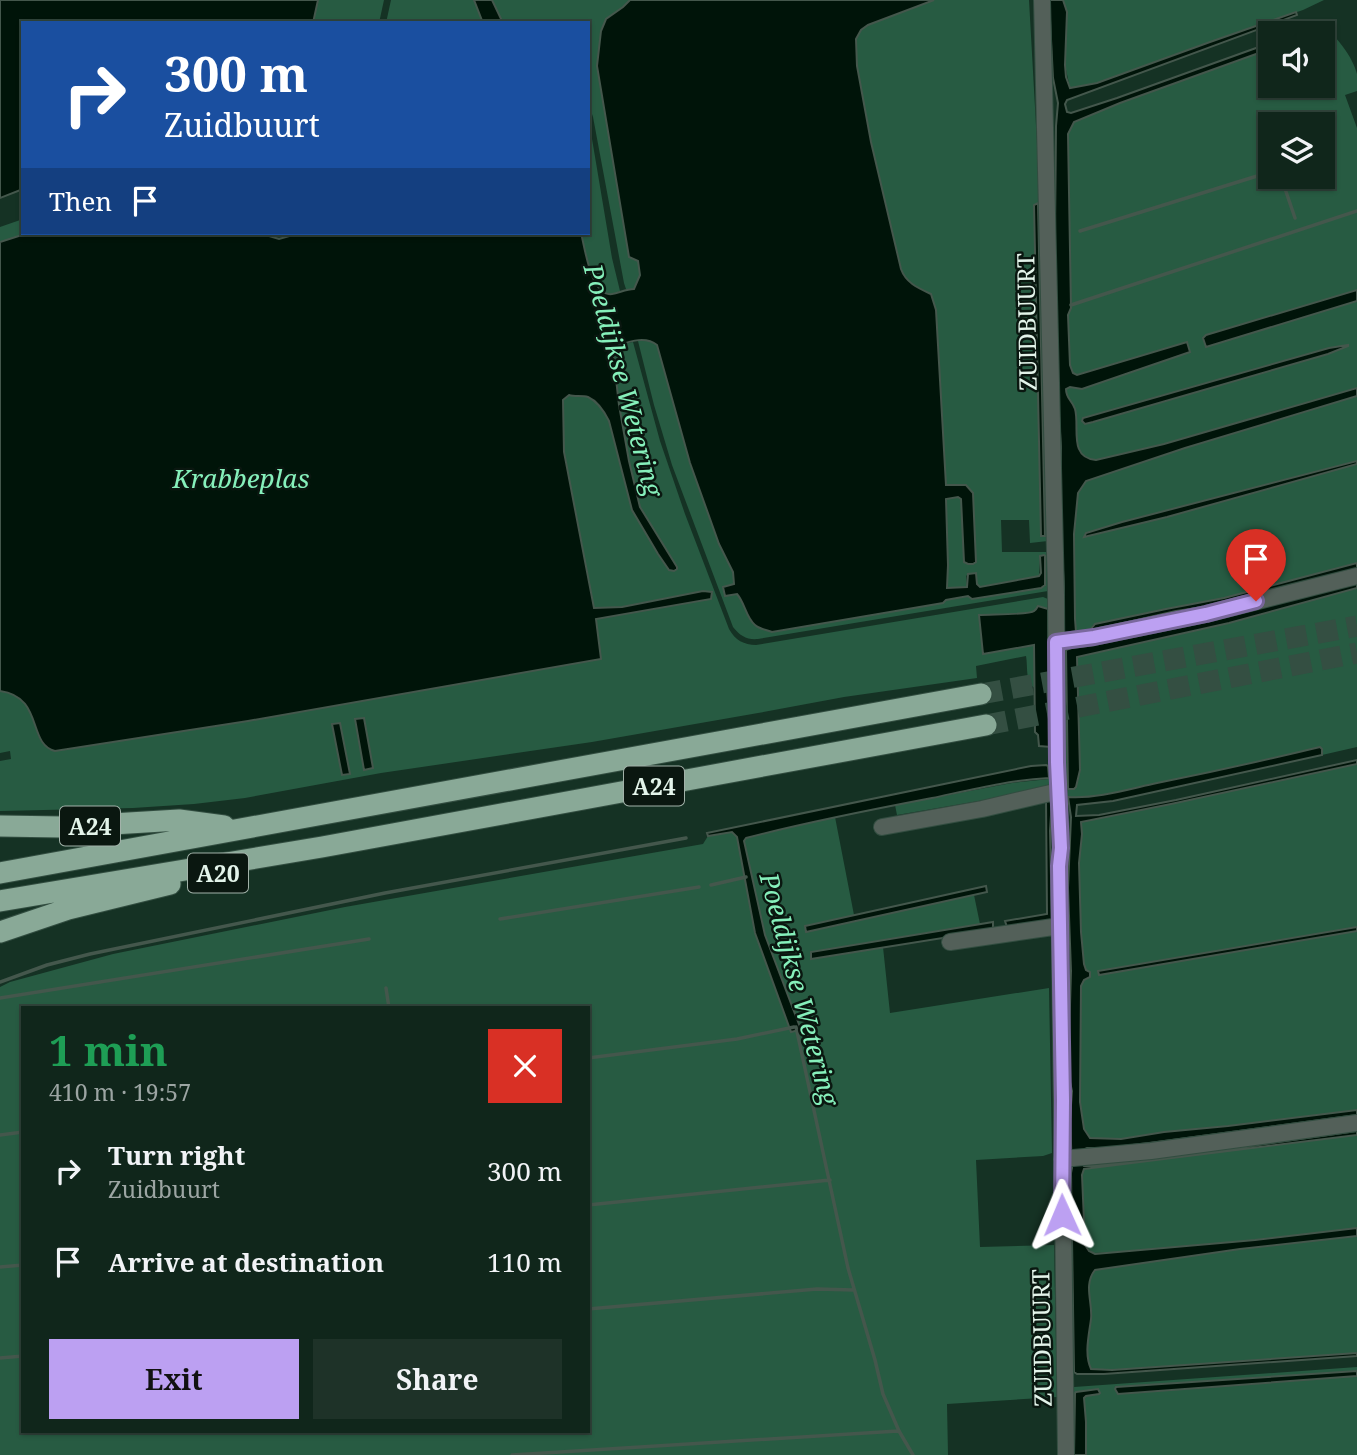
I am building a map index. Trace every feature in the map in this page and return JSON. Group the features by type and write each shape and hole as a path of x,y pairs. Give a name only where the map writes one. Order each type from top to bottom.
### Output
{"highway":[{"name":"A24","path":"0,873 981,694"},
{"name":"A24","path":"0,901 321,847 986,725"},
{"name":"A24","path":"0,826 108,825 179,820 244,829"},
{"name":"A20","path":"0,932 68,909 321,847"}],"street":[{"name":"ZUIDBUURT","path":"1042,0 1061,848 1066,1455"},
{"path":"1056,642 1206,614 1357,576"},
{"path":"882,827 982,809 1059,791"},
{"path":"950,942 1060,926"},
{"path":"1062,1159 1151,1151 1357,1123"}],"green space":[{"path":"318,0 384,0 379,21 313,21"},
{"path":"391,0 474,0 482,21 386,21"},
{"path":"492,0 630,0 606,19 597,66 629,257 638,261 640,275 634,289 626,289 624,283 590,108 590,21 502,21"},
{"path":"934,0 1029,0 1037,143 1042,183 1048,541 1030,543 1029,520 1001,520 1002,552 1048,552 1048,591 750,639 733,627 672,465 638,341 648,340 657,345 690,463 719,543 733,572 734,584 723,587 737,594 743,601 755,626 772,632 943,603 946,600 969,596 972,599 1045,586 1040,557 1039,576 980,587 976,573 968,574 967,587 947,588 946,499 961,499 964,562 973,564 976,561 973,493 966,485 946,485 936,310 931,294 909,281 901,269 871,142 857,66 856,39 868,25","holes":["1038,204 1045,535 1041,535 1034,205"]},
{"path":"1063,0 1324,0 1271,21 1258,21 1258,25 1113,78 1070,88 1065,65 1067,12"},
{"path":"1336,38 1357,74 1357,91 1345,95 1357,128 1357,290 1206,335 1203,339 1206,347 1357,301 1357,388 1164,444 1096,460 1082,454 1078,447 1075,409 1066,389 1082,389 1190,351 1186,342 1077,375 1073,373 1070,365 1068,134 1074,122 1258,53 1258,98 1335,98"},
{"path":"590,127 620,291 607,294 598,289 588,265 581,235 590,235"},
{"path":"21,220 22,235 0,242 0,227"},
{"path":"633,342 660,441 685,514 729,629 737,639 756,645 1043,597 1048,599 1050,686 1047,687 1035,611 986,615 979,616 1034,644 1035,688 1028,679 1026,656 976,666 977,678 844,697 592,742 381,773 245,798 133,808 0,811 0,761 11,759 10,751 0,753 0,691 14,695 23,702 41,740 46,747 55,751 248,721 601,659 595,619 703,591 622,607 594,609 564,452 563,400 569,394 586,396 598,404 605,414 632,510 669,570 677,567 640,507 629,461 613,353 619,345"},
{"path":"1357,396 1357,461 1086,533 1086,537 1357,464 1357,563 1224,598 1095,624 1092,626 1093,630 1061,634 1058,411 1063,629 1076,632 1074,534 1078,493 1086,481"},
{"path":"1357,588 1357,747 1322,755 1319,747 1111,794 1068,797 1068,809 1063,809 1063,648 1076,646 1066,651 1068,788 1074,789 1080,770 1076,657 1229,623"},
{"path":"1357,764 1357,927 1098,971 1099,975 1357,931 1357,1110 1121,1139 1090,1138 1084,1130 1080,1102 1081,986 1090,976 1084,964 1081,932 1081,822"},
{"path":"1053,765 1054,788 897,815 895,805 1012,783 1049,779 1048,766"},
{"path":"835,817 854,915 806,926 806,932 974,895 980,924 811,952 811,958 883,947 890,1013 1049,988 1052,1153 1043,1156 976,1160 980,1247 1054,1245 1057,1397 947,1404 948,1455 0,1455 0,987 113,954 345,907 703,844 708,836 732,832 737,837 755,933 791,1032 800,1027 765,935 744,841 746,838"},
{"path":"1357,1135 1357,1356 1087,1374 1089,1285 1095,1270 1249,1248 1255,1241 1092,1253 1085,1245 1084,1169"},
{"path":"1357,1367 1357,1455 1086,1455 1084,1398 1099,1394 1098,1389 1076,1392 1074,1455 1071,1455 1074,1387"}],"water":[{"path":"0,0 318,0 313,21 21,21 21,190 0,198"},
{"path":"474,0 492,0 502,21 482,21"},
{"name":"Krabbeplas","path":"630,0 934,0 868,25 856,39 857,66 871,142 901,269 909,281 931,294 936,310 946,485 966,485 973,493 976,562 973,564 964,562 961,499 946,499 947,588 967,587 968,574 976,573 980,587 1039,576 1040,556 1044,555 1045,585 1041,588 972,599 968,596 943,603 772,632 757,626 752,622 737,594 725,596 723,587 734,584 733,572 719,544 690,463 657,345 643,340 633,341 619,345 613,352 629,461 640,507 677,569 669,570 632,510 605,414 598,404 588,397 569,395 563,400 564,452 594,608 622,607 703,591 712,592 711,599 596,619 601,659 248,721 55,751 46,747 23,702 14,695 0,691 0,242 22,235 266,235 279,239 293,235 581,235 590,270 599,288 612,294 634,289 640,275 638,261 629,257 597,66 601,31 606,19"},
{"path":"1049,0 1063,0 1067,12 1065,65 1070,88 1097,83 1258,25 1258,29 1067,100 1065,104 1067,112 1071,113 1258,47 1258,53 1074,122 1068,134 1071,308 1068,315 1070,365 1073,373 1077,375 1187,342 1190,352 1082,389 1066,389 1075,409 1078,447 1082,454 1096,460 1164,444 1357,388 1357,396 1086,481 1078,493 1074,534 1076,632 1068,634 1064,633 1063,629 1061,447 1054,340 1058,103 1053,78"},
{"path":"1296,12 1297,15 1281,21 1270,21"},
{"path":"1038,203 1045,536 1041,536 1034,205"},
{"path":"1357,290 1357,301 1206,347 1203,338 1206,335"},
{"path":"1348,345 1328,354 1093,422 1085,424 1082,421 1083,418 1329,348"},
{"path":"1357,461 1357,464 1167,517 1084,537 1086,533 1122,522"},
{"path":"1357,563 1357,569 1210,606 1091,629 1095,624 1224,598"},
{"path":"1357,582 1357,588 1229,623 1077,657 1080,770 1076,787 1068,789 1066,650"},
{"path":"1038,606 1048,609 1047,687 1051,747 1039,746 1035,732 1034,645 983,654 979,615 1025,613 1036,610"},
{"path":"364,718 373,768 364,770 355,719"},
{"path":"340,723 350,774 342,775 332,724"},
{"path":"1320,747 1322,755 1113,801 1077,805 1076,816 1099,815 1357,760 1357,764 1081,822 1081,932 1084,964 1090,977 1084,980 1081,986 1080,1102 1084,1129 1090,1138 1121,1139 1357,1110 1357,1115 1149,1143 1087,1148 1081,1151 1081,1163 1084,1166 1092,1166 1357,1131 1357,1135 1084,1169 1085,1245 1095,1254 1357,1228 1357,1236 1240,1249 1095,1270 1089,1288 1091,1313 1088,1357 1091,1369 1112,1370 1357,1353 1357,1356 1077,1374 1074,1372 1070,1119 1072,1091 1068,1073 1071,971 1068,888 1071,817 1068,797 1113,793"},
{"path":"1046,765 1049,778 990,786 838,816 746,838 744,841 765,935 800,1027 799,1030 791,1032 755,933 737,837 732,832 708,836 707,833"},
{"path":"1046,799 1052,799 1052,921 1007,927 1005,921 1047,914"},
{"path":"986,886 987,892 806,932 805,926"},
{"path":"993,922 993,930 811,959 811,952"},
{"path":"1357,927 1357,931 1099,975 1098,971"},
{"path":"1357,1371 1357,1376 1118,1394 1115,1389 1116,1387"},
{"path":"1098,1389 1099,1394 1084,1398 1086,1455 1074,1455 1075,1393"}],"waterway":[{"path":"1080,231 1258,176"},
{"path":"1285,189 1295,218"},
{"path":"1071,305 1357,211"},
{"path":"0,982 47,965 90,954 385,893 686,838"},
{"path":"711,885 746,877"},
{"path":"500,919 699,887"},
{"path":"0,998 369,939"},
{"path":"386,988 389,1006"},
{"path":"590,1058 737,1039 794,1027"},
{"name":"Poeldijkse Wetering","path":"796,1027 848,1268 883,1394 913,1455"},
{"path":"0,1135 21,1132"},
{"path":"590,1205 830,1180"},
{"path":"0,1267 21,1265"},
{"path":"590,1309 817,1289 854,1290"},
{"path":"0,1358 21,1356"},
{"path":"512,1455 898,1431"}],"tunnel":[{"path":"981,694 1357,626"},
{"path":"986,725 1357,653"}],"route":[{"path":"1062,1215 1061,848 1056,642 1094,637 1256,601"}]}
